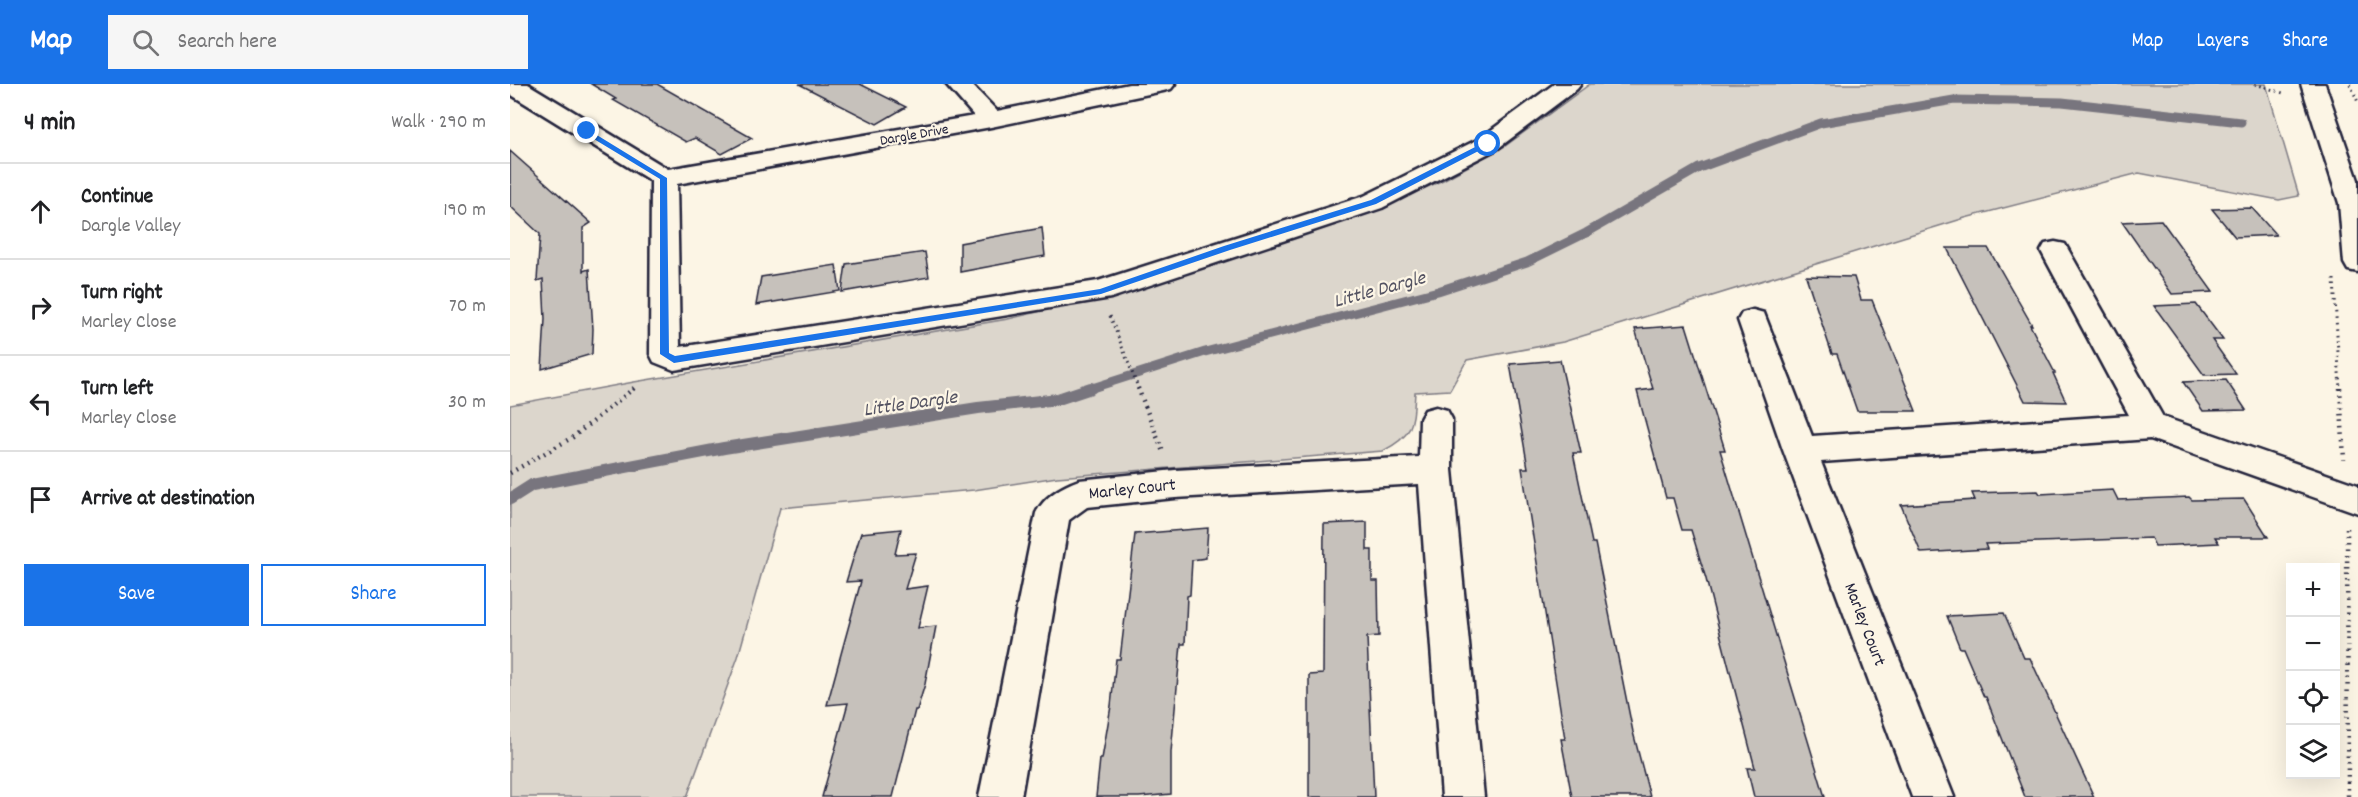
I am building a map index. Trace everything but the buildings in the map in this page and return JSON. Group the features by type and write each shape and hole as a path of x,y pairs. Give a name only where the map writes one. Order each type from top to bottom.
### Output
{"street":[{"path":"511,84 664,178 665,354 674,360 1101,291 1373,202 1488,144 1569,84"},
{"path":"958,84 991,120"},
{"name":"Dargle Drive","path":"664,178 991,120 1163,84"},
{"path":"2313,84 2352,203 2346,267"},
{"path":"2055,251 2151,426"},
{"name":"Marley Court","path":"1753,320 1800,450 1933,797"},
{"path":"1436,419 1436,470 1463,797"},
{"path":"1800,450 2151,426 2352,497"},
{"name":"Marley Court","path":"1000,797 1053,513 1079,494 1175,484 1436,470"}],"path":[{"path":"2255,84 2283,93"},
{"path":"2350,84 2358,102"},
{"path":"2346,267 2352,497 2348,797"},
{"path":"1107,307 1175,484"},
{"path":"510,473 573,437 635,388"}],"shaded area":[{"path":"1590,84 2266,84 2299,196 2279,200 2139,173 1965,218 1563,342 1467,360 1450,390 1415,392 1414,413 1410,428 1401,440 1383,451 1057,477 974,490 780,508 738,657 687,797 510,797 510,405 1008,319 1119,293 1369,213 1443,180 1505,146"}],"waterway":[{"name":"Little Dargle","path":"1086,390 1205,352 1438,291 1527,262 1586,233 1699,168 1821,123 1954,100 2062,102 2241,122"},
{"name":"Little Dargle","path":"510,499 532,485 724,448 978,408 1058,399 1091,388"}],"route":[{"path":"587,131 664,178 665,354 674,360 1101,291 1373,202 1488,144"}]}
